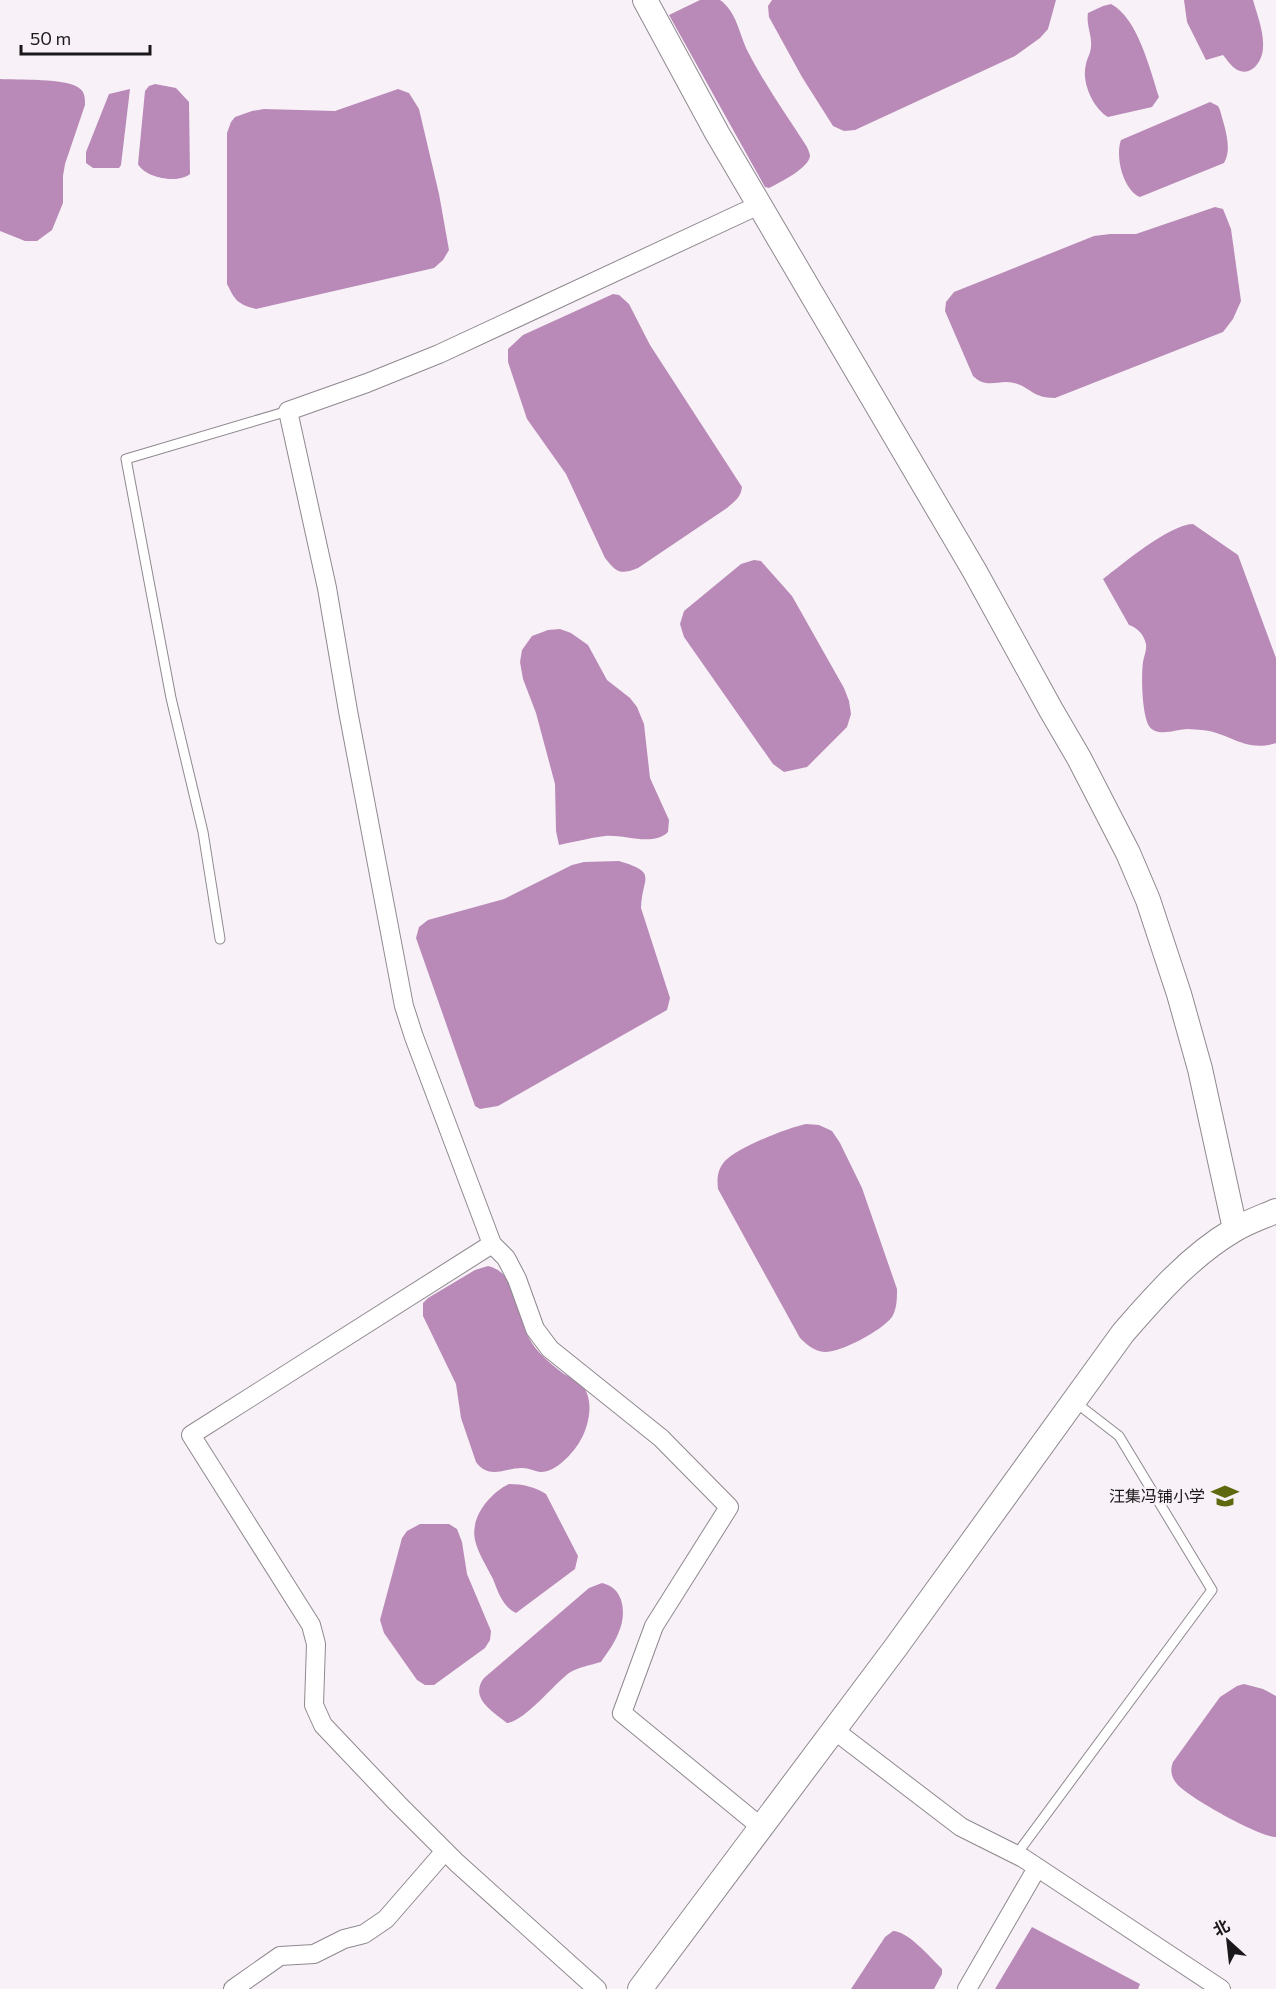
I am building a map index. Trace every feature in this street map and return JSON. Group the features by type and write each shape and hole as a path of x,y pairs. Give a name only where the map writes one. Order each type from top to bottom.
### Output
{"street":[{"path":"645,0 759,205 974,570 1090,778 1128,853 1148,900 1179,994 1200,1069 1235,1229"},
{"path":"759,205 439,354 288,411 327,588 404,1006 492,1244 506,1258 517,1279 535,1329 546,1344 660,1438 729,1507 654,1626 622,1713 761,1827"},
{"path":"640,1989 896,1647 1123,1333 1166,1285 1198,1255 1235,1229 1276,1211"},
{"path":"492,1244 191,1435 311,1625 316,1644 314,1705 323,1725 445,1851 597,1989"},
{"path":"834,1730 961,1827 1037,1868 1221,1989"},
{"path":"233,1989 280,1956 314,1954 344,1939 364,1934 375,1928 386,1919 445,1851"},
{"path":"967,1989 1037,1868"}],"lane":[{"path":"220,939 203,832 171,698 126,459 288,411"},
{"path":"1016,1855 1212,1590 1119,1436 1073,1400"}],"shaded area":[{"path":"700,0 720,0 726,5 737,24 748,52 809,152 810,156 805,165 793,175 769,188 765,187 669,15"},
{"path":"772,0 1056,0 1048,29 1040,38 1015,56 855,130 844,131 833,126 802,77 769,17 768,6"},
{"path":"1184,0 1253,0 1263,41 1263,52 1257,65 1245,72 1231,65 1223,55 1206,60 1187,22"},
{"path":"1111,4 1129,21 1136,32 1159,97 1152,107 1108,117 1093,101 1085,79 1085,71 1091,46 1088,13"},
{"path":"0,79 64,83 79,88 84,95 85,105 65,164 63,203 52,230 37,241 25,241 0,231"},
{"path":"155,84 176,88 189,102 190,174 178,179 154,176 138,164 145,91 149,86"},
{"path":"130,89 121,165 119,168 93,168 86,163 86,152 109,94"},
{"path":"398,89 409,93 419,109 439,194 449,250 443,260 434,268 256,309 241,303 235,298 227,284 227,133 231,122 235,117 264,109 335,111"},
{"path":"1210,102 1218,106 1225,130 1228,151 1224,163 1140,197 1134,193 1122,172 1119,155 1121,140"},
{"path":"1215,207 1223,209 1231,229 1241,301 1233,319 1223,332 1055,398 1037,395 1014,383 988,383 973,376 945,311 946,302 954,292 1094,236 1136,234"},
{"path":"613,294 619,295 629,304 650,345 742,487 739,496 727,508 638,568 627,572 616,570 605,558 566,474 527,419 508,362 508,349 523,335"},
{"path":"1193,524 1238,555 1276,658 1276,743 1255,746 1202,730 1157,732 1149,726 1143,704 1142,686 1146,644 1138,630 1129,625 1103,579 1159,538 1183,526"},
{"path":"754,560 761,561 792,596 844,688 851,714 847,727 807,767 784,772 773,764 684,637 680,624 684,611 741,564"},
{"path":"560,629 571,633 588,645 607,680 630,698 637,707 644,724 650,778 669,820 668,832 662,836 646,839 605,836 559,845 556,831 555,784 536,713 523,679 520,662 522,650 532,636 548,630"},
{"path":"619,861 644,873 641,908 670,998 667,1010 498,1106 480,1109 475,1106 416,938 419,927 428,920 504,899 572,865 584,862"},
{"path":"806,1124 819,1125 832,1131 840,1143 862,1188 897,1289 895,1311 887,1323 851,1345 825,1352 811,1347 800,1338 718,1189 720,1169 730,1157 762,1139"},
{"path":"488,1266 498,1270 512,1286 525,1329 536,1348 544,1358 564,1374 580,1383 588,1396 588,1421 579,1443 562,1462 546,1471 515,1468 492,1472 486,1471 476,1462 461,1418 456,1384 423,1316 423,1303 428,1298 475,1270"},
{"path":"509,1484 529,1486 546,1494 578,1556 575,1569 516,1613 504,1603 499,1594 478,1550 474,1531 483,1507 495,1493"},
{"path":"420,1524 449,1524 457,1529 462,1542 467,1574 491,1631 490,1640 485,1648 434,1685 425,1685 417,1680 384,1633 380,1620 402,1538 407,1531"},
{"path":"602,1583 610,1586 620,1596 623,1619 616,1638 601,1662 569,1673 514,1721 507,1723 489,1709 479,1692 484,1678 589,1588"},
{"path":"1244,1684 1263,1689 1276,1696 1276,1837 1255,1831 1209,1806 1184,1790 1175,1781 1172,1773 1173,1762 1220,1697"},
{"path":"1032,1927 1140,1984 1138,1989 995,1989"},
{"path":"893,1931 912,1940 942,1969 942,1974 934,1989 851,1989 885,1937"}],"place":[{"name":"汪集冯铺小学","path":"1225,1496"}]}
